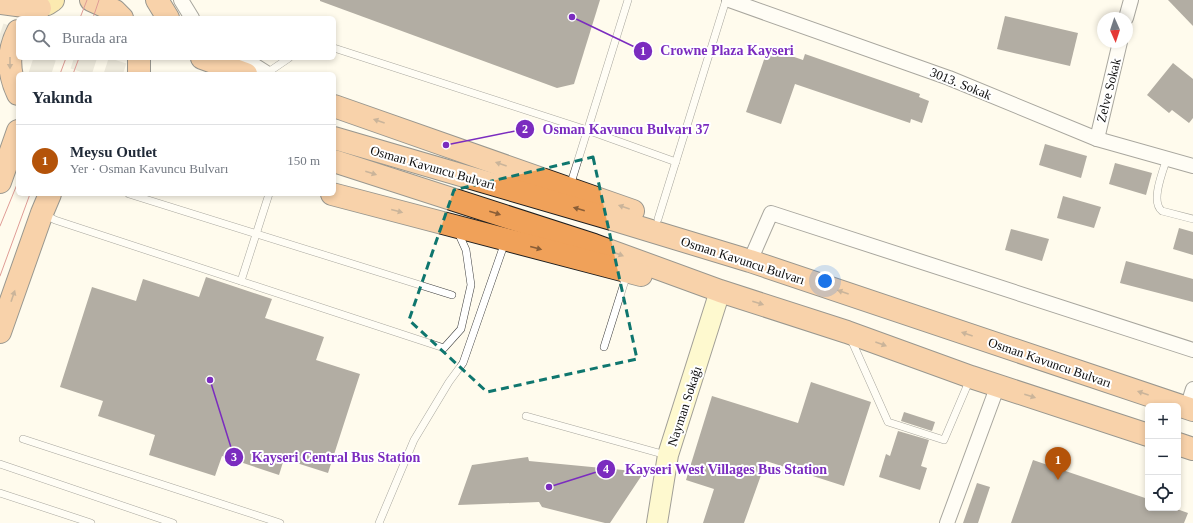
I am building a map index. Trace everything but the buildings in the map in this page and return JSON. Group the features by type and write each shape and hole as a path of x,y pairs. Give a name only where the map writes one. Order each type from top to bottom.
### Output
{"highway":[{"path":"92,0 115,11 121,16"},
{"path":"157,0 167,16"},
{"path":"0,3 45,6"},
{"path":"16,36 11,50 10,61 12,79 16,90"},
{"path":"139,72 140,60"},
{"path":"208,60 253,72"},
{"path":"0,89 16,94"},
{"path":"336,107 658,219 750,261"},
{"path":"0,182 16,136"},
{"name":"Osman Kavuncu Bulvarı","path":"336,139 750,261 1191,403"},
{"name":"Osman Kavuncu Bulvarı","path":"336,162 594,245 720,291 847,332 971,376 1145,434"},
{"path":"336,195 628,272 720,291"},
{"path":"0,332 46,203"},
{"path":"1181,445 1193,449"}],"main road":[{"path":"120,0 123,16"}],"street":[{"path":"181,0 191,16"},
{"name":"3013. Sokak","path":"728,0 949,78 1097,139 1193,166"},
{"path":"1128,12 1131,0"},
{"name":"Zelve Sokak","path":"1097,139 1119,48"},
{"path":"245,60 258,72"},
{"path":"750,261 771,213 1193,350"},
{"name":"Nayman Sokağı","path":"657,523 668,455 720,291"},
{"path":"947,523 998,385"}],"lane":[{"path":"569,188 628,0"},
{"path":"658,219 728,0"},
{"path":"336,49 587,130 676,162"},
{"path":"264,72 285,60"},
{"path":"1167,158 1157,195 1159,209 1193,219"},
{"path":"135,196 452,294"},
{"path":"241,281 268,196"},
{"path":"46,203 55,220 444,348 461,329 471,285 466,250 456,227"},
{"path":"380,523 414,440 449,382 464,363 506,240"},
{"path":"604,347 628,272"},
{"path":"847,332 888,422 944,440 971,376"},
{"path":"526,416 668,455"},
{"path":"23,439 280,523"},
{"path":"0,464 173,523"},
{"path":"0,493 91,523"}],"highlighted area":[{"path":"593,157 637,359 487,392 409,320 454,190"}],"tunnel":[{"path":"0,34 16,39"},
{"path":"0,54 16,59"},
{"path":"19,60 56,72"},
{"path":"80,60 117,72"}],"tram line":[{"path":"81,16 87,0"},
{"path":"94,16 99,0"},
{"path":"61,72 65,60"},
{"path":"74,72 78,60"},
{"path":"0,226 16,187"},
{"path":"0,276 29,196"}],"place":[{"name":"Crowne Plaza Kayseri","path":"572,17"},
{"name":"Osman Kavuncu Bulvarı 37","path":"446,145"},
{"name":"Kayseri Central Bus Station","path":"210,380"},
{"name":"Meysu Outlet","path":"1058,480"},
{"name":"Kayseri West Villages Bus Station","path":"549,487"}]}
